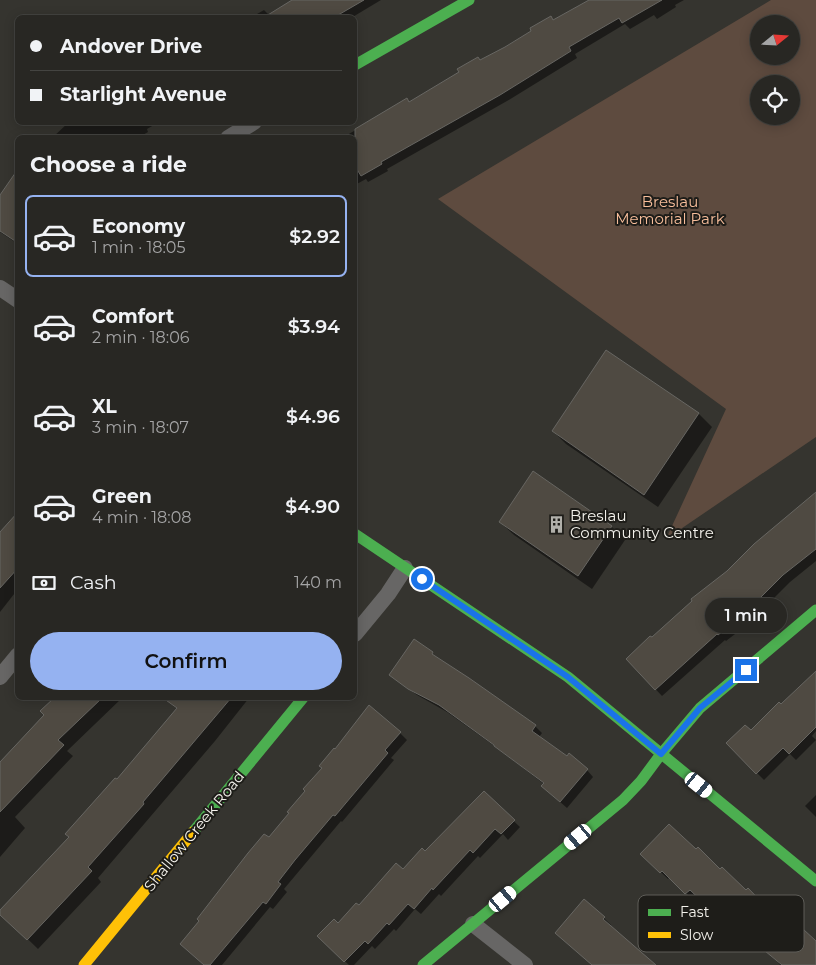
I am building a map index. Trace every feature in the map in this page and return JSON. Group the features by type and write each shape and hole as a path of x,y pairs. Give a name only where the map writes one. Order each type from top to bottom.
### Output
{"street":[{"path":"357,64 470,0"},
{"path":"233,135 249,125"},
{"path":"0,288 15,298"},
{"path":"357,535 568,677 816,881"},
{"path":"357,632 388,594 405,568"},
{"path":"423,965 623,800 641,781 700,708 816,610"},
{"path":"0,677 15,659"},
{"name":"Shallow Creek Road","path":"84,965 301,700"},
{"path":"473,924 525,965"}],"green space":[{"name":"Breslau Memorial Park","path":"771,0 816,0 816,437 666,539 726,409 438,199"}],"building":[{"path":"292,0 364,0 338,15 268,15"},
{"path":"589,0 662,0 622,23 619,18 569,47 571,51 500,95 381,162 382,164 361,176 357,169 357,135 355,135 355,129 407,98 409,102 459,72 457,69 478,57 480,60 505,47 531,31 530,28 551,16 553,20"},
{"path":"15,173 15,241 0,231 0,195"},
{"path":"606,350 699,413 644,495 552,431"},
{"name":"Breslau Community Centre","path":"533,471 612,526 578,576 499,522"},
{"path":"816,492 816,549 783,575 741,617 717,634 655,690 626,659 692,601 691,599 727,571 754,544"},
{"path":"15,515 15,571 0,588 0,532"},
{"path":"414,639 433,652 432,654 536,725 532,731 567,756 569,753 588,769 560,802 541,786 544,783 494,745 439,705 408,689 389,675"},
{"path":"816,671 816,727 789,754 783,748 756,774 726,743 745,725 751,730 779,702 781,704"},
{"path":"52,700 100,700 58,740 64,745 0,812 0,762 44,715 40,711"},
{"path":"166,700 229,700 143,802 144,804 88,867 92,871 27,940 0,915 0,910 69,837 65,834 115,778 117,779 177,708"},
{"path":"369,705 401,732 385,750 388,753 295,860 278,882 281,884 266,904 263,902 210,965 204,965 180,944 248,853 264,834 269,837 289,813 287,812 305,791 303,789 322,768 319,766 335,749"},
{"path":"484,791 515,820 501,834 495,829 473,853 470,850 414,909 408,904 389,925 387,923 368,944 365,941 344,962 317,936 334,919 338,923 356,903 359,905 396,863 403,869 422,848 425,851"},
{"path":"669,824 696,849 698,847 720,869 722,867 746,890 748,888 755,895 695,895 690,890 685,894 662,871 660,873 640,854"},
{"path":"584,899 605,917 603,919 638,949 638,952 641,952 656,965 592,965 555,933"},
{"path":"804,930 816,941 816,965 782,965 766,952 804,952"}],"traffic: fast":[{"path":"357,64 469,0"},
{"path":"357,535 568,677 816,881"},
{"path":"423,965 623,800 641,781 700,708 816,610"},
{"path":"193,832 301,700"}],"traffic: slow":[{"path":"84,965 193,832"}],"place":[{"name":"Breslau Community Centre","path":"556,524"}],"route":[{"path":"422,579 568,677 661,754 700,708 746,670"}]}
